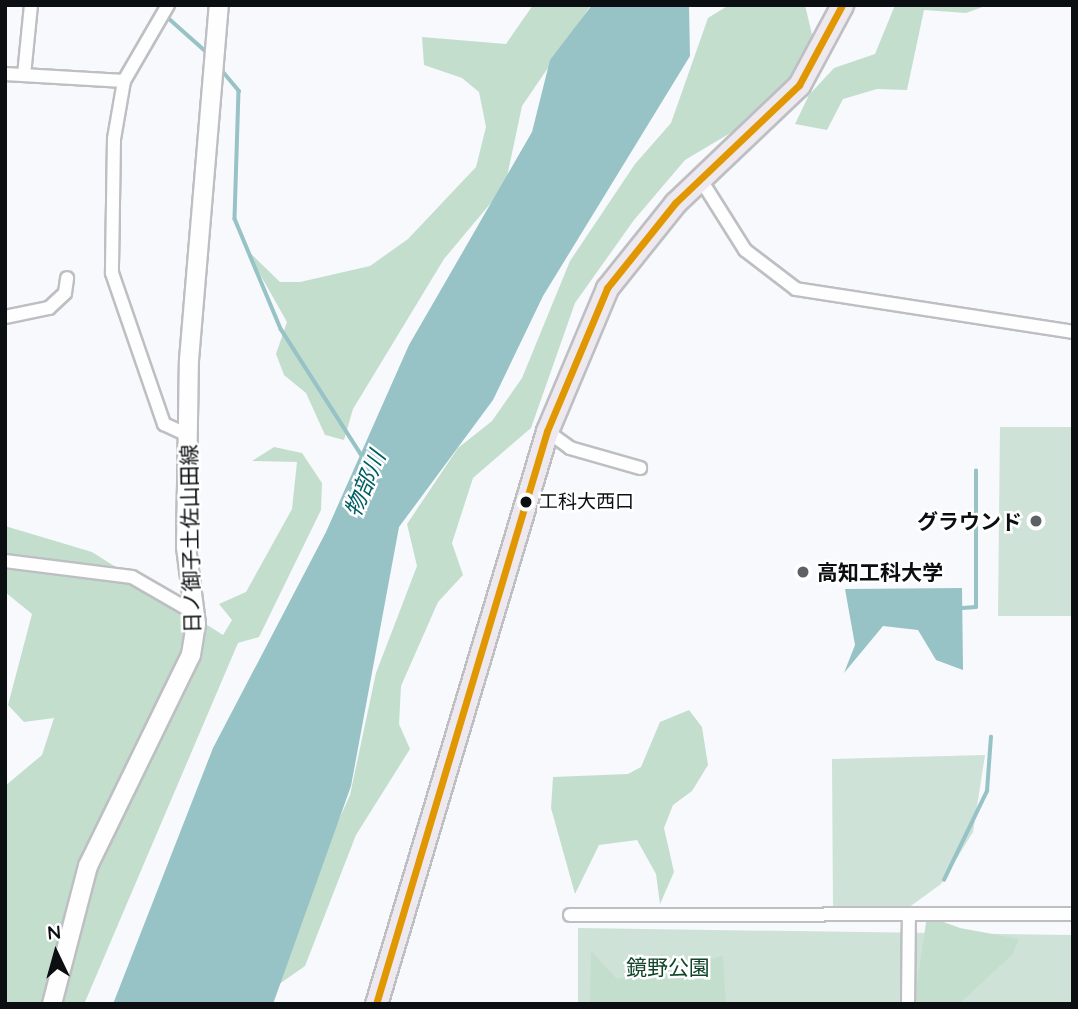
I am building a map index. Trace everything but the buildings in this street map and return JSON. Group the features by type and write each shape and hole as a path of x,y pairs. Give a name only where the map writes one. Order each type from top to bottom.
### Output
{"highway":[{"path":"376,1004 547,431 607,288 701,180 799,85 842,5"}],"main road":[{"name":"日ノ御子土佐山田線","path":"52,1004 88,866 191,654 196,614 186,547 188,435 219,5"}],"street":[{"path":"24,75 31,5"},
{"path":"168,5 124,81 114,139 113,273 164,424 188,435"},
{"path":"5,74 124,81"},
{"path":"701,180 745,250 796,289 1073,332"},
{"path":"5,317 49,308 65,293 67,278"},
{"path":"547,431 570,447 640,468"},
{"path":"5,561 132,577 196,614"},
{"path":"908,1004 909,914"},
{"path":"570,915 1073,914"}],"green space":[{"path":"533,5 591,5 522,106 505,186 444,259 353,409 344,440 325,435 306,393 284,375 276,354 287,322 245,248 280,282 300,282 370,266 408,239 476,167 486,127 479,92 462,78 424,65 422,37 506,44"},
{"path":"729,5 805,5 814,43 797,79 769,110 685,160 634,220 575,303 531,428 473,478 452,543 463,575 438,602 401,686 399,724 410,749 356,835 305,966 275,987 278,954 350,795 376,673 417,566 407,524 458,448 492,421 522,378 570,261 635,164 671,123 708,18"},
{"path":"895,5 988,5 966,13 924,10 907,90 877,89 843,99 827,130 795,124 809,95 834,68 875,54"},
{"name":"グラウンド","path":"1000,427 1073,427 1073,616 998,616"},
{"path":"274,447 302,453 322,483 321,510 259,637 238,643 85,1002 5,1004 5,786 42,755 54,718 24,722 8,705 32,614 5,592 5,526 92,552 223,635 232,620 219,604 246,592 292,509 297,462 252,461"},
{"path":"689,710 702,727 708,765 692,791 673,805 664,828 674,872 660,904 656,874 637,840 599,845 575,894 551,808 553,777 628,774 641,767 660,722"},
{"path":"985,755 973,832 941,884 908,908 833,907 832,759"},
{"path":"927,916 960,928 1019,939 1012,955 959,1004 914,1004"},
{"name":"鏡野公園","path":"578,928 1073,935 1073,1004 578,1004"},
{"path":"591,951 617,979 723,956 726,1004 590,1004"}],"water":[{"name":"物部川","path":"592,5 689,5 690,56 543,296 493,400 399,527 351,786 273,1004 113,1004 213,748 326,532 409,345 532,132 550,60"},
{"path":"962,588 963,670 936,660 918,630 883,626 844,673 855,645 845,589"}],"waterway":[{"path":"165,15 209,54"},
{"name":"物部川","path":"220,68 239,91 235,219 281,329 363,457"},
{"path":"963,608 976,607 976,471"},
{"path":"944,880 987,791 991,737"}],"transit line":[{"path":"376,1004 547,431 607,288 675,203 799,85 842,5"}],"place":[{"name":"工科大西口","path":"526,502"},
{"name":"グラウンド","path":"1036,521"},
{"name":"高知工科大学","path":"803,572"}]}
